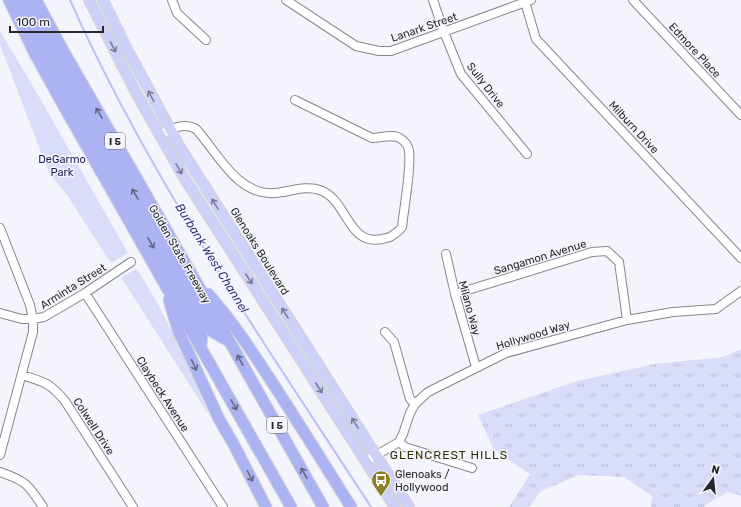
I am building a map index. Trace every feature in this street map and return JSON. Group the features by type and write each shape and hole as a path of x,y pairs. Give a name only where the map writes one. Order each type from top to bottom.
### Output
{"highway":[{"name":"I 5","path":"9,0 35,54 164,284 292,507"},
{"path":"18,0 56,76 202,332 201,347"},
{"path":"28,0 46,37 213,332 230,343"},
{"name":"Golden State Freeway","path":"36,0 64,52 323,507"},
{"path":"195,280 223,310 244,339 288,406 350,507"},
{"path":"164,284 178,330 219,420 266,507"}],"main road":[{"path":"89,0 135,91 183,176 395,507"},
{"name":"Glenoaks Boulevard","path":"103,0 169,130 409,507"},
{"path":"294,348 304,342"}],"street":[{"path":"172,0 177,13 206,40"},
{"name":"Lanark Street","path":"286,0 356,46 366,49 391,51 528,1"},
{"name":"Sully Drive","path":"433,0 461,74 528,154"},
{"name":"Edmore Place","path":"633,0 741,115"},
{"name":"Milburn Drive","path":"528,1 536,39 741,258"},
{"path":"159,135 176,127 187,126 196,129 237,179 245,185 255,190 274,193 312,188 324,192 333,198 343,210 353,229 362,237 377,240 392,236 401,228 408,177 409,150 406,143 401,138 392,136 372,138 295,100"},
{"path":"0,228 34,319 33,332 0,455"},
{"name":"Sangamon Avenue","path":"455,294 592,252 607,251 619,262 627,320"},
{"name":"Milano Way","path":"446,254 455,294 476,367"},
{"name":"Arminta Street","path":"0,313 22,319 44,317 85,293 131,262"},
{"name":"Hollywood Way","path":"399,442 415,404 428,392 506,353 627,320 673,312 716,309 741,292"},
{"name":"Claybeck Avenue","path":"85,293 223,507"},
{"path":"385,332 394,342 410,399 415,404"},
{"name":"Colwell Drive","path":"22,375 39,380 55,389 65,401 133,507"},
{"path":"366,461 399,442 405,447 472,468"},
{"path":"0,472 15,477 26,484 43,507"}],"green space":[{"name":"DeGarmo Park","path":"0,31 128,253 111,263 67,195 49,173 0,45"},
{"path":"137,269 155,299 179,345 210,417 121,277"},
{"path":"741,349 741,496 728,492 704,507 651,507 652,496 624,477 579,475 541,491 529,507 509,507 530,474 494,450 478,415 574,382 654,364 723,357"}],"waterway":[{"name":"Burbank West Channel","path":"70,0 102,67 172,196 250,322 371,507"}],"place":[{"name":"Glenoaks / Hollywood","path":"381,497"}],"district":[{"name":"GLENCREST HILLS","path":"449,455"}]}
